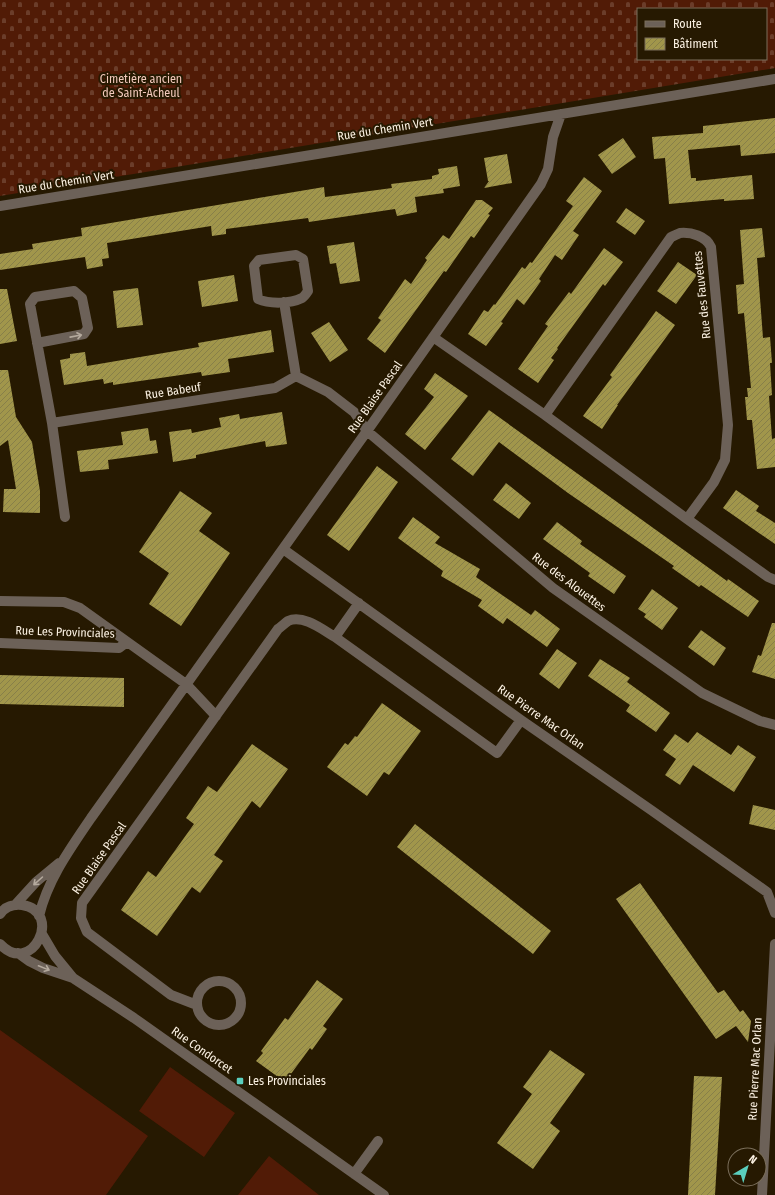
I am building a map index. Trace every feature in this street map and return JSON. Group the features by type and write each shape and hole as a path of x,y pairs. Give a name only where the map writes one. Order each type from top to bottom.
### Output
{"street":[{"name":"Rue du Chemin Vert","path":"0,206 775,79"},
{"name":"Rue Blaise Pascal","path":"39,916 43,901 63,859 186,684 367,432 540,184 548,169 553,137 561,114"},
{"name":"Rue des Fauvettes","path":"545,415 671,238 679,233 698,235 708,241 711,254 727,418 725,460 714,482 687,519"},
{"path":"296,255 303,259 308,291 302,298 284,302 266,303 258,299 254,266 259,260 296,255"},
{"path":"37,343 84,334 88,328 82,298 74,291 35,297 30,304 37,343 52,423 65,517"},
{"path":"284,302 296,376 328,392 354,412 367,432"},
{"path":"433,337 545,415 768,577 775,580"},
{"name":"Rue Babeuf","path":"52,423 275,388 296,376"},
{"name":"Rue des Alouettes","path":"367,432 553,588 702,693 760,721 775,725"},
{"name":"Rue Pierre Mac Orlan","path":"283,549 521,720 767,892 775,913"},
{"name":"Rue Les Provinciales","path":"0,601 64,602 80,608 186,684"},
{"path":"335,637 359,603"},
{"name":"Rue Blaise Pascal","path":"197,1005 171,995 88,932 81,918 82,903 278,629 288,621 299,620 309,622 335,637 498,753 521,720"},
{"name":"Rue Les Provinciales","path":"0,643 119,648 126,642"},
{"path":"186,684 216,716"},
{"name":"Rue Blaise Pascal","path":"16,905 36,882 63,859"},
{"path":"1,912 9,907 22,905 29,907 39,916 42,924 42,934 39,941 34,947 26,951 18,952"},
{"name":"Rue Condorcet","path":"42,934 55,956 73,978"},
{"name":"Rue Condorcet","path":"0,944 10,951 18,952 29,961 43,968 73,978 134,1018 384,1195"},
{"name":"Rue Pierre Mac Orlan","path":"762,1195 775,944"},
{"path":"216,980 228,982 237,990 241,1000 239,1012 232,1021 221,1025 210,1023 201,1016 197,1005 199,993 206,984 216,980"},
{"path":"354,1174 378,1141"}],"green space":[{"name":"Cimetière ancien de Saint-Acheul","path":"0,0 775,0 775,68 0,196"},
{"path":"0,1030 148,1136 106,1195 0,1195"},
{"path":"170,1067 235,1113 204,1157 139,1111"},
{"path":"269,1156 319,1195 238,1195"}],"building":[{"path":"775,118 775,153 741,156 740,145 688,150 691,178 696,178 696,181 752,175 754,199 724,201 724,199 669,204 665,158 654,159 652,137 703,133 703,126"},
{"path":"623,138 636,157 612,174 598,155"},
{"path":"507,154 512,183 484,188 489,181 484,158"},
{"path":"457,166 460,186 443,189 444,193 415,197 417,212 397,216 395,209 309,222 308,218 226,229 226,234 212,236 211,226 107,243 109,258 102,259 103,266 87,269 85,257 0,270 0,254 33,249 32,244 82,236 81,228 324,187 325,197 392,188 391,184 432,179 432,176 439,174 438,169"},
{"path":"584,177 602,191 573,231 579,235 562,260 555,255 539,279 541,281 524,305 517,299 501,322 503,323 486,346 468,334 484,310 488,312 494,304 495,305 522,267 525,269 530,262 532,263 573,206 566,201"},
{"path":"476,200 482,200 493,208 488,214 490,215 474,238 471,236 446,272 444,271 385,353 367,339 381,320 378,318 405,279 411,284 427,260 425,258 443,235 449,239"},
{"path":"626,208 645,221 635,235 616,222"},
{"path":"762,228 765,257 757,258 763,338 770,337 772,395 769,396 772,439 775,438 775,467 757,469 752,420 747,420 745,397 748,397 747,388 751,388 744,313 738,314 736,285 744,284 740,230"},
{"path":"354,242 360,281 340,284 336,263 330,264 327,246"},
{"path":"604,248 623,262 605,286 603,284 557,348 558,349 551,358 554,360 538,383 518,369 548,326 545,324 569,292 571,294"},
{"path":"678,262 697,275 676,304 657,291"},
{"path":"234,275 238,301 202,307 198,281"},
{"path":"138,288 143,325 117,328 113,291"},
{"path":"0,289 7,289 17,341 0,344"},
{"path":"656,311 675,325 617,405 602,429 583,416 612,377 610,375"},
{"path":"329,322 348,350 330,362 311,333"},
{"path":"271,330 274,352 228,359 230,372 202,376 201,372 113,385 113,382 104,384 103,379 64,385 60,360 70,358 70,354 85,352 87,366 199,347 198,343"},
{"path":"0,370 8,370 16,417 32,442 40,491 40,513 3,512 4,489 16,489 8,440 0,446"},
{"path":"435,373 468,396 425,450 405,434 434,397 424,389"},
{"path":"489,410 727,581 728,579 759,601 748,617 701,585 699,587 672,568 674,566 568,493 499,442 473,476 451,459"},
{"path":"282,412 287,444 266,447 265,441 196,455 196,458 173,462 169,432 191,429 192,433 221,427 219,418 239,414 240,419"},
{"path":"148,428 150,441 156,440 158,453 108,460 109,469 80,472 77,451 123,445 121,432"},
{"path":"377,466 398,482 349,551 327,535"},
{"path":"506,483 531,503 519,519 493,500"},
{"path":"736,490 759,506 756,511 775,523 775,544 723,508"},
{"path":"180,491 212,513 199,531 230,553 181,626 149,604 169,573 139,552"},
{"path":"413,517 440,537 435,543 480,569 476,577 531,615 535,610 560,629 547,647 507,618 503,624 478,606 482,600 441,576 443,571 398,538"},
{"path":"557,522 582,541 580,544 626,576 614,594 588,576 590,573 543,539"},
{"path":"652,589 678,608 662,630 644,617 646,614 638,609"},
{"path":"772,623 775,623 775,679 752,672 758,655 761,656"},
{"path":"701,630 726,648 714,666 688,647"},
{"path":"557,649 577,663 559,689 539,674"},
{"path":"600,659 630,678 627,682 670,713 656,732 626,711 630,705 588,676"},
{"path":"0,675 124,678 124,707 0,704"},
{"path":"382,703 421,731 389,775 384,772 367,796 327,767 345,743 348,745 355,736 357,737"},
{"path":"697,732 731,755 738,745 756,757 734,792 693,765 680,785 665,775 676,759 663,750 675,734 688,743"},
{"path":"252,744 288,769 260,808 252,801 214,855 223,861 200,893 192,887 157,936 121,910 148,871 156,877 194,824 186,818 208,786 217,792"},
{"path":"753,805 775,810 775,830 749,824"},
{"path":"415,824 551,931 533,954 397,847"},
{"path":"640,883 718,993 724,990 740,1012 743,1010 751,1021 748,1042 736,1026 716,1039 616,899"},
{"path":"317,980 343,999 323,1026 327,1029 312,1050 310,1048 285,1082 256,1061 263,1053 261,1051 285,1018 288,1020"},
{"path":"550,1050 585,1074 550,1123 560,1131 533,1169 497,1143 532,1094 523,1087"},
{"path":"694,1076 722,1077 715,1195 688,1195"}],"place":[{"name":"Les Provinciales","path":"240,1081"}]}
